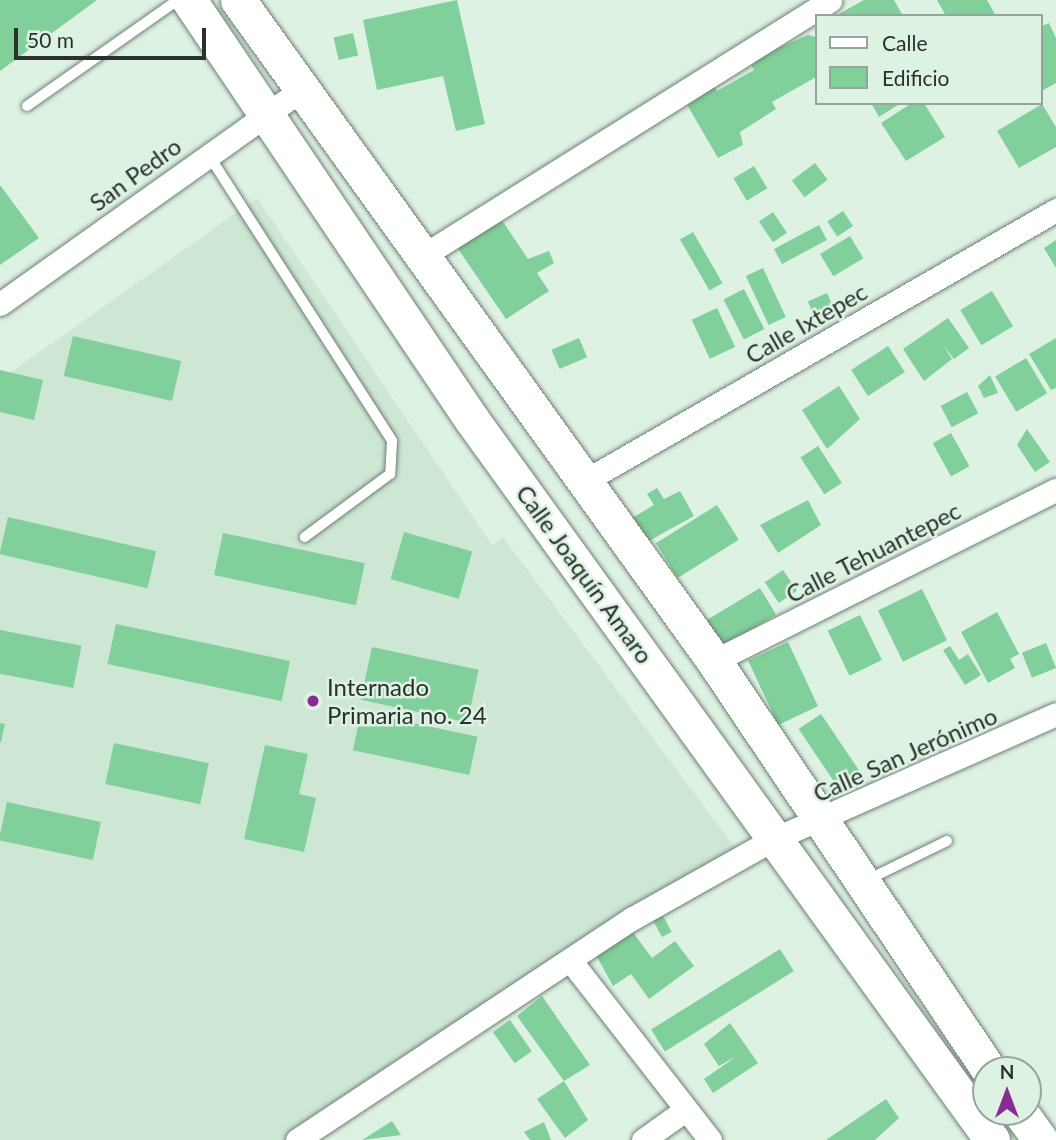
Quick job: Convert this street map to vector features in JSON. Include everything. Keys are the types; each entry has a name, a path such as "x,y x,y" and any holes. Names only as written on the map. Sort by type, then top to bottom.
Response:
{"main road":[{"name":"Calle Joaquín Amaro","path":"189,0 269,110 472,421 992,1140"},
{"path":"238,0 714,661 817,823 979,1056"}],"street":[{"path":"421,257 830,0"},
{"name":"San Pedro","path":"0,304 302,89"},
{"name":"Calle Ixtepec","path":"583,482 1056,209"},
{"name":"Calle Tehuantepec","path":"714,661 1056,491"},
{"name":"Calle San Jerónimo","path":"296,1140 570,960 774,839 817,823 1056,714"},
{"path":"570,960 710,1140"},
{"path":"643,1140 685,1110"}],"lane":[{"path":"27,106 178,0"},
{"path":"208,154 393,441 390,474 305,537"},
{"path":"858,884 947,842"}],"shaded area":[{"name":"Internado Primaria no. 24","path":"257,198 492,545 503,537 742,857 297,1140 0,1140 0,380"}],"building":[{"path":"0,0 97,0 0,71"},
{"path":"457,0 485,124 456,131 443,76 377,90 363,20"},
{"path":"864,0 894,0 902,14 839,14"},
{"path":"937,0 987,0 995,14 945,14"},
{"path":"1049,23 1056,38 1056,83 1042,91 1042,26"},
{"path":"353,33 358,55 339,60 334,37"},
{"path":"808,35 814,36 814,78 772,102 776,109 740,132 743,145 718,158 685,101 713,84 717,91 754,70 749,61"},
{"path":"1042,104 1056,127 1056,147 1019,168 997,131"},
{"path":"872,105 898,105 879,117"},
{"path":"909,105 925,105 945,137 906,161 881,123"},
{"path":"815,163 828,180 804,197 792,180"},
{"path":"754,166 767,188 747,201 733,178"},
{"path":"0,185 39,238 0,265"},
{"path":"843,211 853,226 837,237 827,222"},
{"path":"773,212 787,233 773,242 759,222"},
{"path":"501,219 528,259 549,251 554,263 537,273 549,291 506,319 456,246"},
{"path":"819,225 827,240 782,264 774,249"},
{"path":"693,232 722,283 710,291 680,240"},
{"path":"850,236 863,258 833,276 820,254"},
{"path":"1056,240 1056,268 1044,248"},
{"path":"763,268 786,317 769,325 746,276"},
{"path":"744,289 764,329 744,340 724,299"},
{"path":"992,291 1013,326 981,345 960,310"},
{"path":"827,293 836,313 817,322 808,302"},
{"path":"717,308 735,347 710,359 692,320"},
{"path":"948,318 969,348 954,359 943,345 952,359 924,381 903,349"},
{"path":"73,336 181,361 172,401 64,376"},
{"path":"579,338 587,357 560,369 551,350"},
{"path":"1056,338 1056,388 1051,390 1029,354"},
{"path":"888,346 905,372 868,396 851,370"},
{"path":"1026,358 1047,393 1016,412 995,377"},
{"path":"0,370 43,380 34,420 0,412"},
{"path":"990,375 998,393 984,398 978,386"},
{"path":"839,386 860,419 827,449 802,410"},
{"path":"967,392 978,413 952,427 941,406"},
{"path":"1027,429 1050,462 1035,472 1017,445"},
{"path":"951,433 969,466 951,476 933,443"},
{"path":"818,446 842,483 824,494 800,457"},
{"path":"657,488 664,499 680,491 694,516 647,542 632,518 654,505 647,494"},
{"path":"808,500 821,525 778,553 760,525"},
{"path":"717,505 739,540 678,578 656,543"},
{"path":"8,517 156,551 148,588 0,554"},
{"path":"404,532 472,552 459,599 390,579"},
{"path":"223,533 365,563 356,605 214,575"},
{"path":"783,570 797,591 779,603 765,582"},
{"path":"760,588 776,615 723,647 707,620"},
{"path":"922,589 947,640 903,662 878,610"},
{"path":"997,612 1019,654 1010,659 1015,668 988,683 961,632"},
{"path":"860,615 882,660 850,676 828,631"},
{"path":"116,624 290,661 282,701 107,664"},
{"path":"0,630 81,646 73,688 0,674"},
{"path":"788,642 818,706 778,725 748,661"},
{"path":"1046,643 1056,668 1032,678 1022,653"},
{"path":"950,646 959,660 968,654 981,675 965,685 943,650"},
{"path":"372,647 479,670 467,722 361,700"},
{"path":"361,712 477,737 469,775 353,750"},
{"path":"821,714 859,770 837,785 799,729"},
{"path":"0,723 5,724 1,742 0,742"},
{"path":"114,743 209,763 200,804 105,784"},
{"path":"265,745 308,754 299,794 316,798 304,852 244,839"},
{"path":"7,802 101,822 93,860 0,840"},
{"path":"663,916 672,932 662,937 653,921"},
{"path":"632,931 652,958 675,941 694,966 649,999 631,974 613,986 596,955"},
{"path":"780,949 794,971 665,1052 651,1030"},
{"path":"542,996 590,1065 564,1081 517,1016"},
{"path":"510,1020 532,1051 515,1063 493,1032"},
{"path":"730,1023 758,1063 713,1093 704,1079 737,1056 719,1066 704,1044"},
{"path":"564,1081 588,1120 565,1138 537,1099"},
{"path":"886,1099 899,1118 875,1140 826,1140"},
{"path":"392,1121 401,1135 362,1140"},
{"path":"544,1122 551,1140 530,1140 524,1132"}],"place":[{"name":"Internado Primaria no. 24","path":"313,701"}]}
